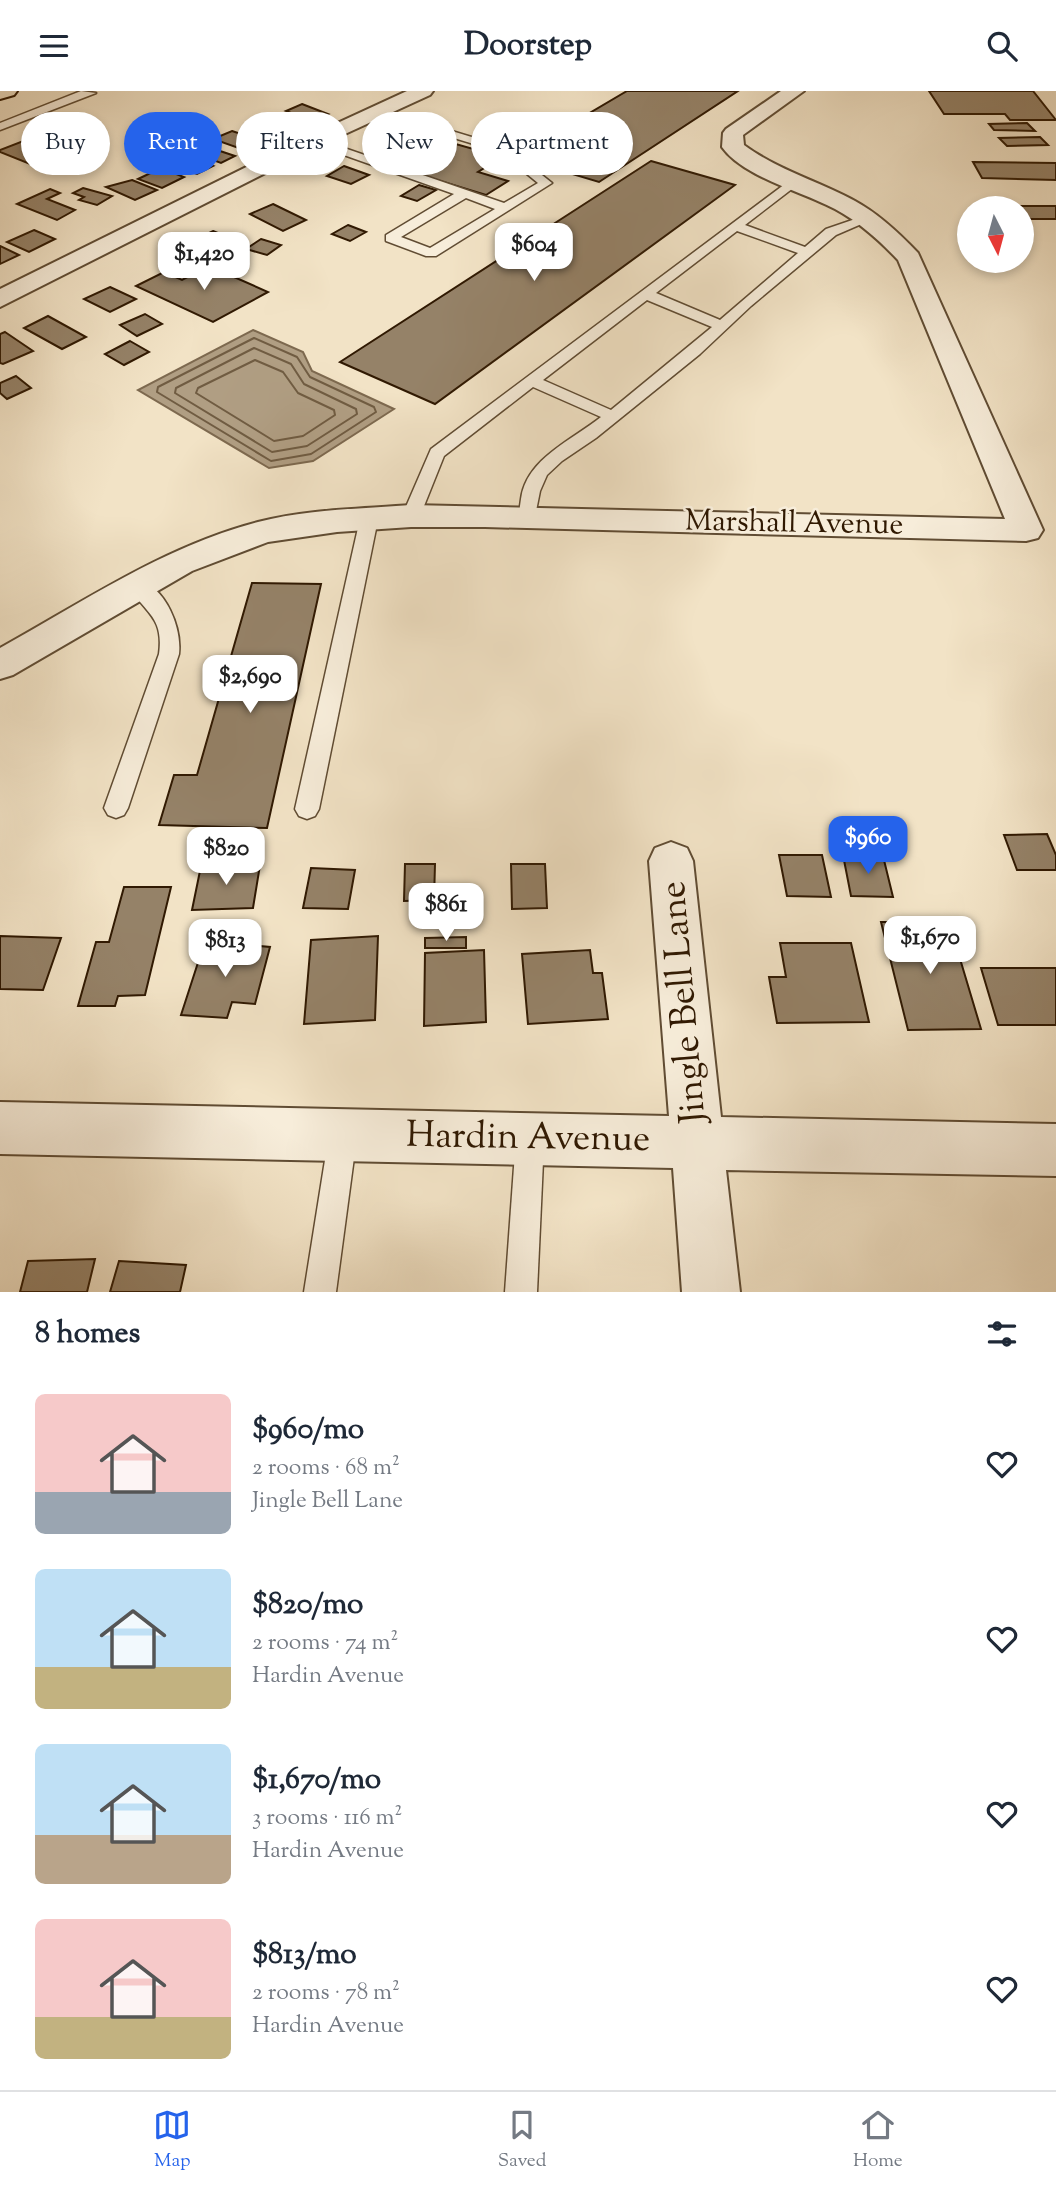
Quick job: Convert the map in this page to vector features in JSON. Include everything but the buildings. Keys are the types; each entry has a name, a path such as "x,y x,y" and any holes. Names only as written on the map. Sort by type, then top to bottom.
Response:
{"main road":[{"path":"0,93 7,91"}],"street":[{"path":"379,112 423,91"},
{"name":"Marshall Avenue","path":"0,665 180,563 262,532 337,521 411,516 528,517 1026,530 909,258 882,229 847,206 753,164 733,147 733,133 794,91"},
{"path":"0,299 246,175"},
{"name":"Jingle Bell Lane","path":"671,862 711,1292"},
{"name":"Hardin Avenue","path":"0,1128 1056,1150"}],"lane":[{"path":"0,127 91,93 86,91"},
{"path":"457,135 504,149 546,183 431,253 391,237 464,194"},
{"path":"348,153 505,208"},
{"path":"411,516 437,453 793,182"},
{"path":"528,517 531,491 540,473 556,457 695,351 831,232 867,219"},
{"path":"735,226 808,251"},
{"path":"646,294 722,325"},
{"path":"531,381 612,416"},
{"path":"307,809 337,679 369,519"},
{"path":"116,808 173,636 169,621 139,587"},
{"path":"320,1292 343,1135"},
{"path":"521,1292 530,1139"}],"water":[{"path":"253,330 303,352 312,371 394,409 313,461 269,468 138,390"}]}
